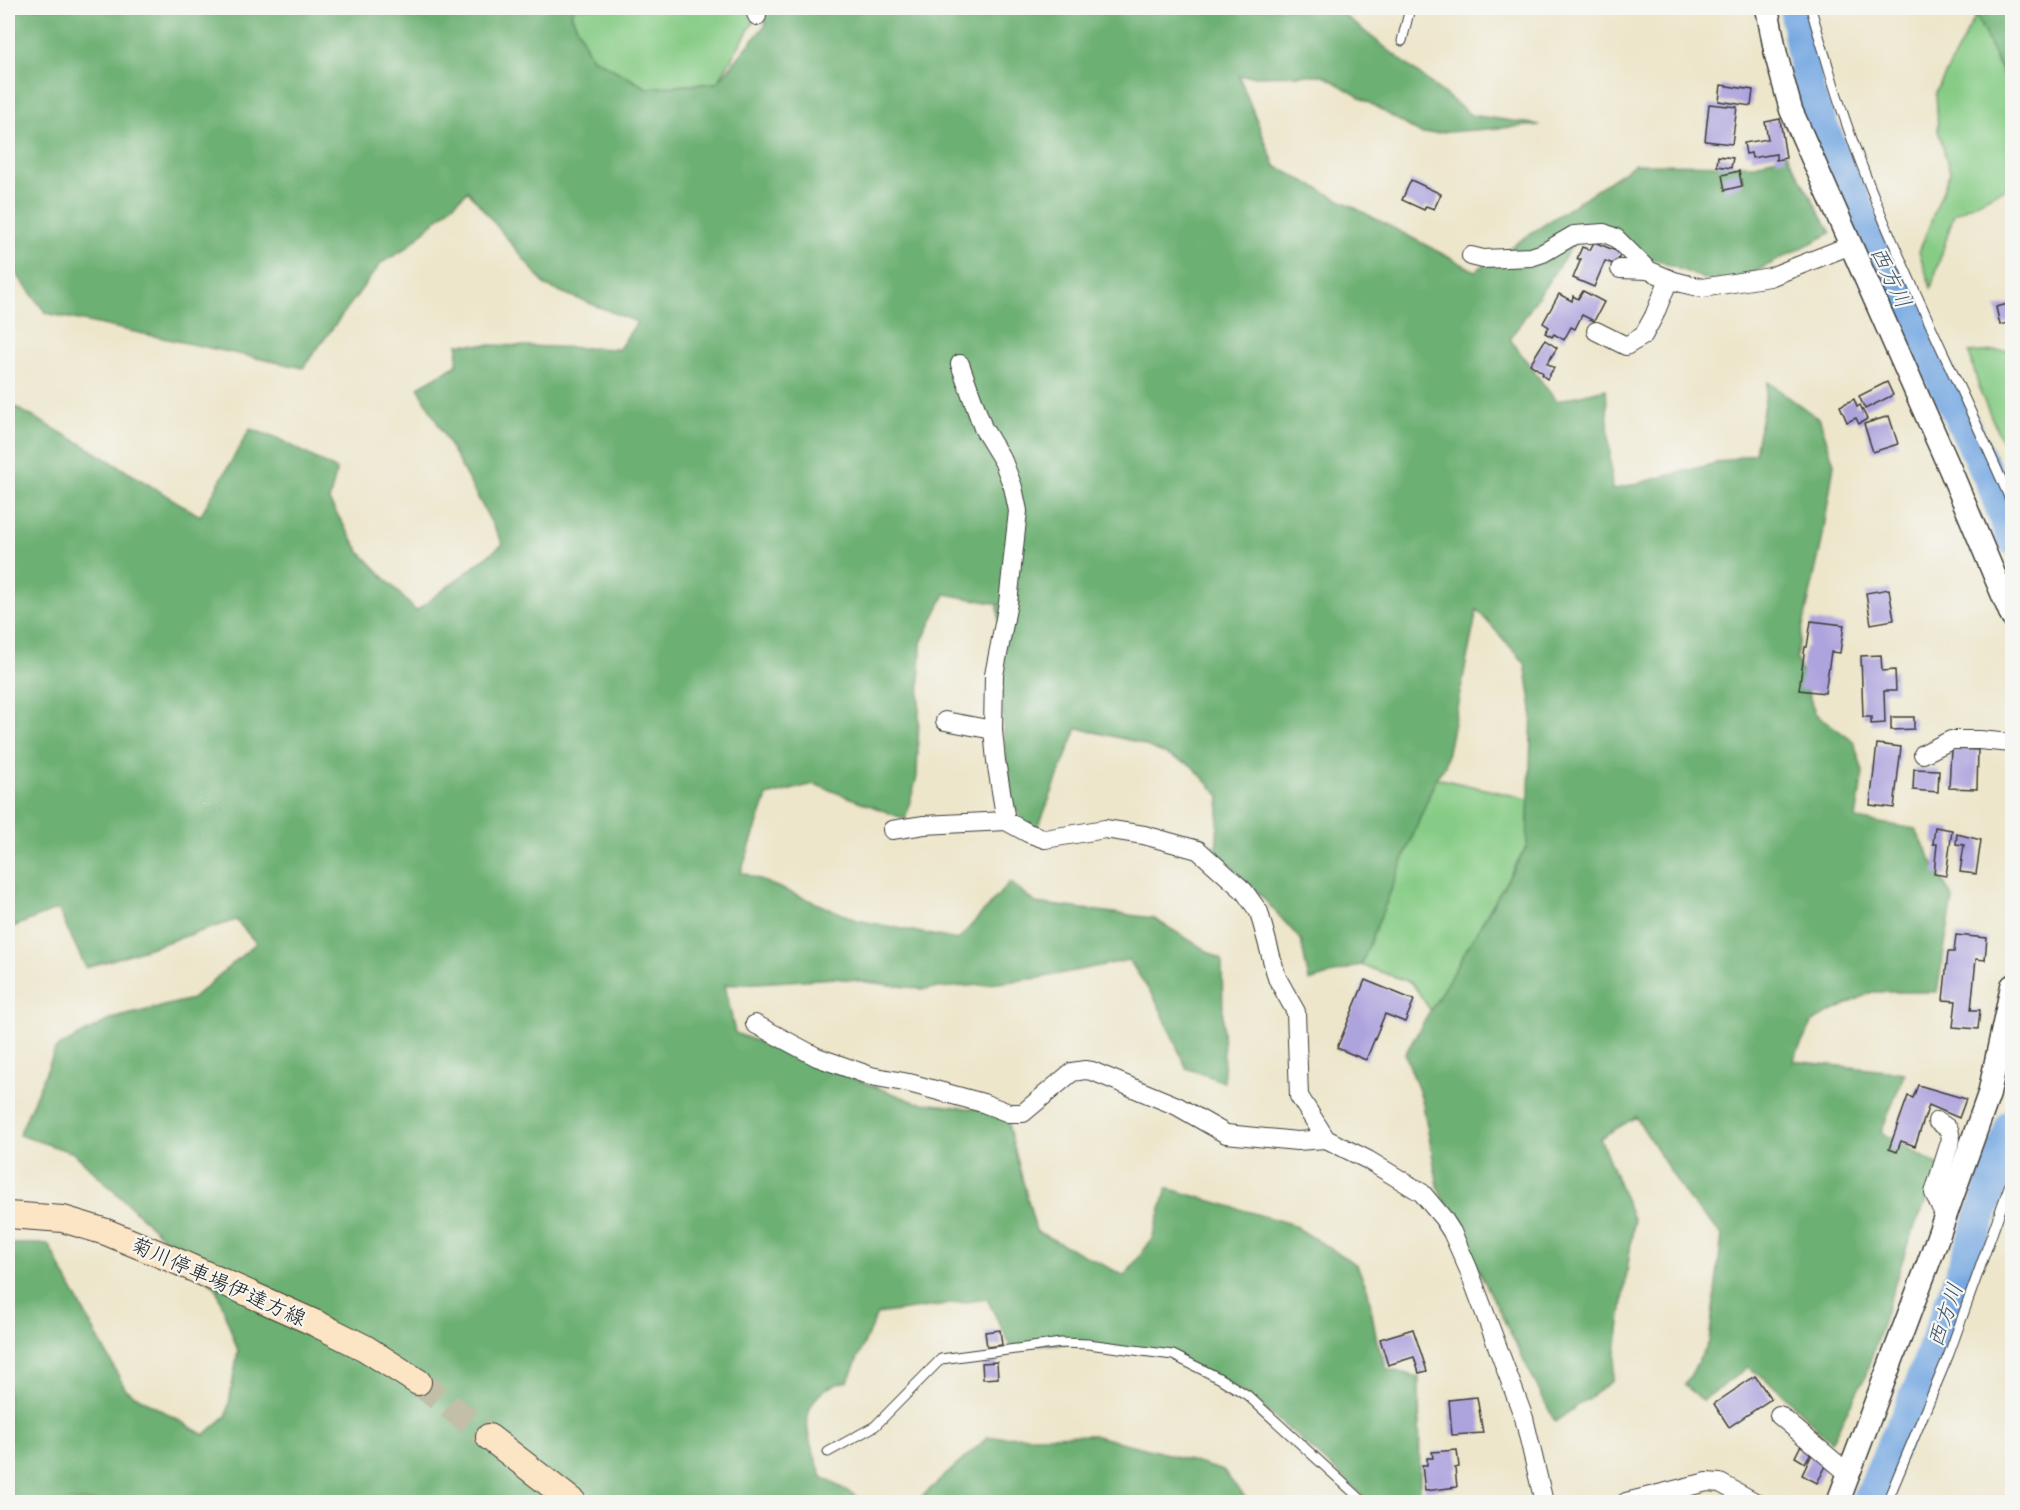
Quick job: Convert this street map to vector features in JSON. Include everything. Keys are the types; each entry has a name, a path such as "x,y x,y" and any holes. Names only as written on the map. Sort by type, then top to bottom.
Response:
{"main road":[{"name":"菊川停車場伊達方線","path":"8,1215 63,1219 116,1236 315,1323 365,1348 418,1382"},
{"path":"489,1437 573,1503"}],"street":[{"path":"1767,8 1776,55 1791,110 2013,617"},
{"path":"1472,256 1483,259 1531,257 1543,253 1574,235 1604,233 1616,238 1648,270"},
{"path":"1620,269 1648,270 1669,279 1702,288 1770,277 1851,245"},
{"path":"1596,331 1626,346 1643,336 1669,279"},
{"path":"960,364 983,428 1003,461 1013,487 1018,511 1008,603 994,675 993,730 1006,821"},
{"path":"945,721 993,730"},
{"path":"1923,753 1952,740 2013,742"},
{"path":"892,830 924,825 1006,821 1045,839 1105,829 1144,835 1198,850 1244,891 1259,912 1277,978 1296,1012 1299,1096 1326,1139"},
{"path":"1838,1503 1989,1094 2013,986"},
{"path":"755,1024 817,1057 871,1076 909,1083 983,1103 1009,1113 1023,1113 1072,1072 1092,1071 1177,1106 1226,1134 1297,1141 1326,1139 1368,1160 1422,1193 1452,1232 1468,1268 1524,1418 1544,1503"},
{"path":"1937,1121 1949,1129 1951,1139 1934,1193 1945,1216"},
{"path":"1779,1415 1848,1474"},
{"path":"1626,1503 1707,1482 1720,1483 1755,1503"}],"lane":[{"path":"1402,41 1410,8"},
{"path":"1812,8 1837,98 1866,179 1886,228 1976,419 2013,504"},
{"path":"1887,1503 1949,1354 2013,1178"},
{"path":"828,1452 874,1426 941,1359 1061,1343 1088,1344 1173,1355 1219,1378 1247,1395 1364,1503"}],"green space":[{"path":"8,8 574,8 571,14 591,57 647,88 717,83 766,24 762,8 1335,8 1471,115 1540,125 1421,134 1323,75 1239,76 1275,166 1475,271 1635,164 1756,165 1786,153 1831,233 1725,287 1582,231 1510,339 1556,401 1606,389 1612,490 1755,453 1768,382 1820,420 1834,464 1822,541 1796,657 1815,713 1854,742 1863,772 1856,819 1915,829 1953,899 1937,992 1872,992 1813,1021 1793,1061 1905,1073 1881,1132 1941,1167 1909,1240 1865,1377 1831,1442 1777,1388 1748,1367 1702,1401 1685,1385 1709,1342 1722,1235 1688,1199 1636,1117 1600,1138 1634,1221 1612,1381 1555,1422 1439,1191 1422,1099 1405,1054 1527,846 1532,709 1525,663 1477,610 1445,766 1436,778 1361,965 1309,981 1301,940 1216,851 1220,796 1191,765 1137,742 1077,728 1038,828 1028,826 1012,805 1004,739 998,604 945,594 921,643 917,777 905,819 814,784 767,796 741,872 857,920 958,940 1010,882 1036,903 1153,918 1222,960 1224,1082 1186,1068 1158,1004 1129,960 1039,978 923,989 835,978 725,985 735,1033 915,1102 1009,1113 1009,1128 1036,1231 1125,1276 1152,1239 1167,1188 1291,1224 1357,1265 1368,1291 1377,1342 1387,1369 1419,1377 1420,1502 1370,1502 1295,1434 1247,1395 1173,1355 1070,1343 1011,1347 987,1299 877,1314 848,1381 826,1389 816,1398 810,1409 808,1430 822,1477 867,1502 8,1502 8,1244 48,1244 126,1390 204,1435 227,1415 238,1351 216,1288 74,1153 19,1135 56,1048 111,1019 192,999 256,943 236,920 86,968 58,909 8,929 8,403 87,447 200,516 250,429 277,438 337,470 329,501 360,552 416,611 503,544 418,387 457,365 458,344 619,349 637,322 546,286 468,191 404,250 381,263 303,368 46,313 8,263"},
{"path":"574,8 753,8 757,16 717,83 647,88 591,57 571,14"},
{"path":"1978,8 2012,8 2012,92 1976,15"},
{"path":"1976,15 2012,95 2012,185 1954,214 1931,288 1919,252 1950,172 1938,130 1936,92"},
{"path":"2011,350 2012,464 1981,394 1969,353"},
{"path":"1436,778 1529,799 1527,846 1431,1011 1412,983 1361,965"},
{"path":"1092,1435 1223,1471 1249,1502 916,1502 988,1437"}],"building":[{"path":"1721,85 1753,90 1751,106 1719,101"},
{"path":"1709,104 1737,107 1732,144 1705,141"},
{"path":"1780,119 1786,158 1776,160 1776,154 1752,158 1751,153 1746,154 1744,143 1768,139 1765,122"},
{"path":"1718,156 1733,158 1731,168 1717,166"},
{"path":"1739,171 1742,186 1725,190 1722,175"},
{"path":"1411,180 1441,194 1434,209 1426,206 1424,210 1402,200"},
{"path":"1594,242 1621,253 1616,265 1605,261 1594,287 1573,278 1581,259 1577,259 1582,247 1590,250"},
{"path":"1583,291 1604,302 1594,321 1582,315 1575,329 1571,327 1564,340 1554,334 1552,337 1545,333 1549,327 1543,323 1559,294 1572,301 1573,296 1578,299"},
{"path":"2012,303 2012,322 2000,325 1996,307"},
{"path":"1545,340 1557,348 1547,363 1554,368 1547,379 1542,375 1543,373 1530,364"},
{"path":"1887,382 1893,395 1865,409 1859,396"},
{"path":"1854,399 1857,407 1860,405 1867,419 1859,424 1856,418 1847,422 1840,406"},
{"path":"1889,416 1898,444 1873,452 1864,424"},
{"path":"1889,589 1894,620 1871,624 1866,593"},
{"path":"1811,621 1844,625 1840,653 1831,652 1825,693 1799,690"},
{"path":"1881,655 1882,671 1895,670 1896,691 1884,691 1885,723 1871,724 1871,717 1863,717 1861,656"},
{"path":"1891,717 1914,717 1914,729 1891,730"},
{"path":"1877,744 1901,747 1894,808 1870,805"},
{"path":"1951,749 1978,750 1977,789 1949,788"},
{"path":"1914,769 1939,770 1938,792 1913,790"},
{"path":"1935,827 1952,830 1946,876 1934,874 1937,844 1933,844"},
{"path":"1957,834 1981,840 1976,874 1960,872 1964,845 1956,844"},
{"path":"1956,935 1987,938 1985,960 1976,959 1971,1010 1980,1010 1978,1029 1953,1027 1956,1001 1943,1000 1948,952 1954,952"},
{"path":"1365,980 1414,1000 1405,1022 1385,1014 1366,1060 1337,1048"},
{"path":"1918,1085 1966,1099 1959,1118 1929,1105 1915,1146 1901,1141 1897,1152 1889,1149 1908,1096 1913,1098"},
{"path":"1413,1329 1427,1371 1419,1373 1414,1357 1388,1365 1380,1339"},
{"path":"1000,1330 1002,1345 987,1347 985,1332"},
{"path":"997,1362 998,1378 983,1379 982,1363"},
{"path":"1755,1376 1771,1399 1729,1427 1714,1404"},
{"path":"1477,1397 1483,1433 1452,1435 1449,1400"},
{"path":"1801,1445 1812,1451 1805,1463 1795,1457"},
{"path":"1457,1450 1459,1467 1455,1468 1457,1487 1425,1491 1422,1465 1427,1465 1427,1458 1433,1458 1432,1452"},
{"path":"1812,1454 1828,1462 1817,1483 1802,1475"}],"waterway":[{"name":"西方川","path":"1795,8 1809,94 1842,174 1993,486 2012,539"},
{"name":"西方川","path":"1867,1502 1919,1388 2012,1124"}],"tunnel":[{"path":"418,1382 489,1437"}]}
